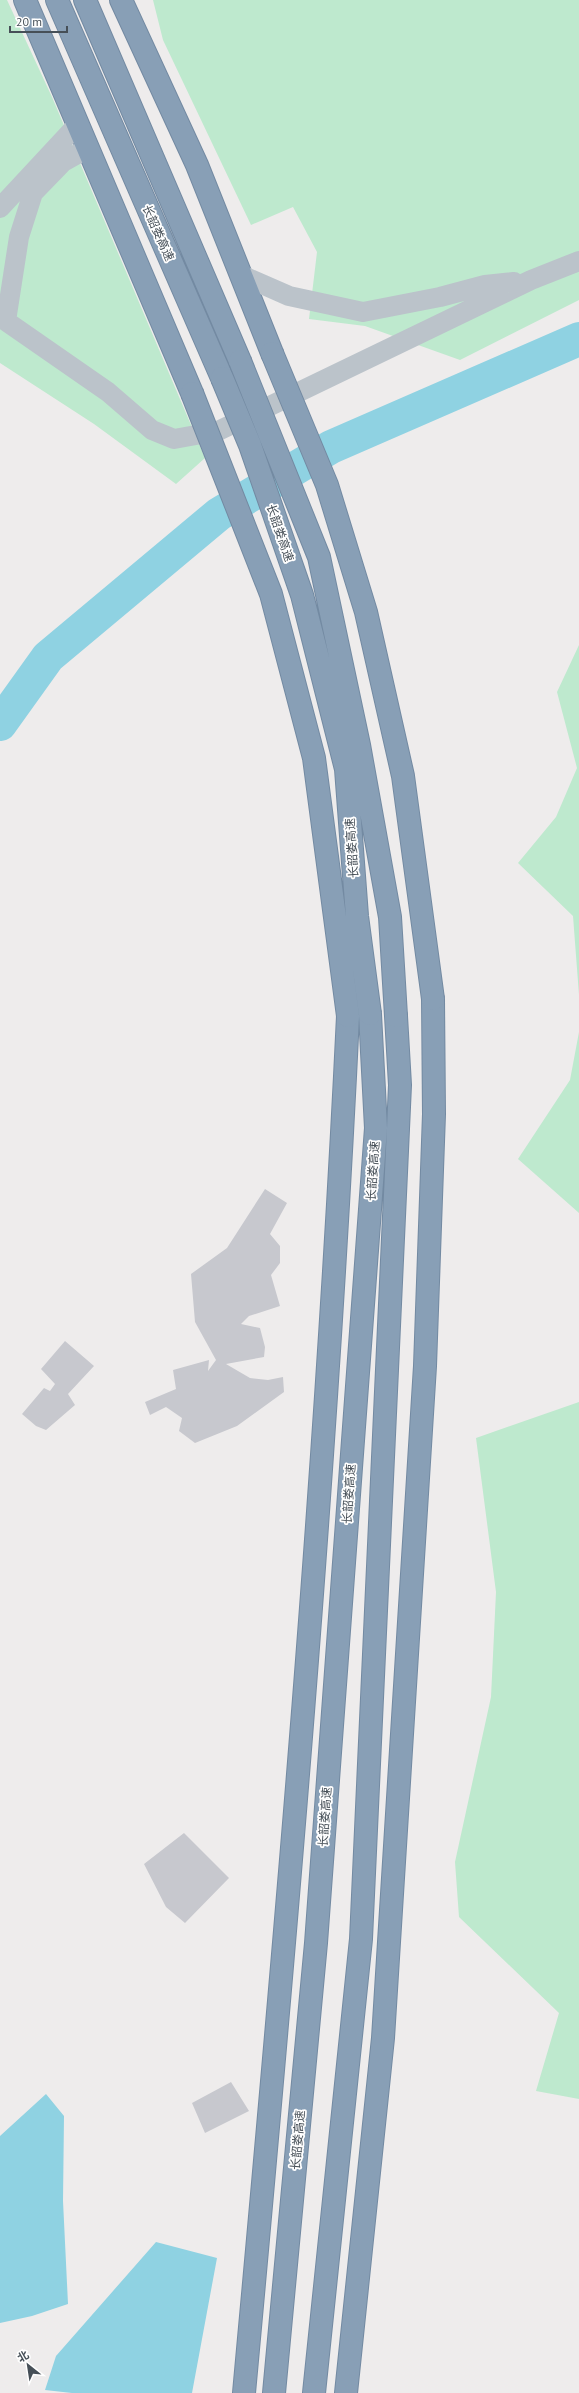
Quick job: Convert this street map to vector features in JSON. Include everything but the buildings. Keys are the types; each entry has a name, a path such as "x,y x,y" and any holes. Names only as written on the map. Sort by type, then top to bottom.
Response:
{"highway":[{"path":"25,0 192,393 271,594 314,758 348,1016 342,1156 291,1878 244,2393"},
{"name":"长韶娄高速","path":"57,0 250,445 302,595 346,769 357,916 370,1014 376,1128 316,1943 274,2393"},
{"name":"长韶娄高速","path":"85,0 240,361 320,557 359,745 390,917 400,1085 362,1939 314,2393"},
{"path":"122,0 198,166 327,485 366,612 403,776 433,999 434,1114 425,1366 384,2030 346,2393"}],"street":[{"path":"0,208 78,124"},
{"path":"88,148 63,162 34,193 19,237 3,319 108,392 152,430 174,439 218,431 531,280 579,261"},
{"path":"241,275 289,296 363,312 440,297 484,285 531,280"}],"green space":[{"path":"0,0 7,0 52,97 205,458 176,484 94,424 0,363"},
{"path":"153,0 579,0 579,300 460,360 365,326 309,319 317,252 293,207 251,225 163,40"},
{"path":"579,645 579,995 573,916 518,863 556,817 577,768 557,692"},
{"path":"579,1032 579,1213 518,1159 570,1080"},
{"path":"579,1402 579,2099 536,2091 559,2013 459,1917 455,1862 491,1697 496,1592 476,1438"}],"water":[{"path":"46,2094 64,2116 63,2201 68,2304 32,2316 0,2323 0,2136"},
{"path":"156,2242 217,2258 192,2393 72,2393 45,2390 56,2356"}],"waterway":[{"path":"0,724 48,657 219,514 331,447 579,339"}]}
